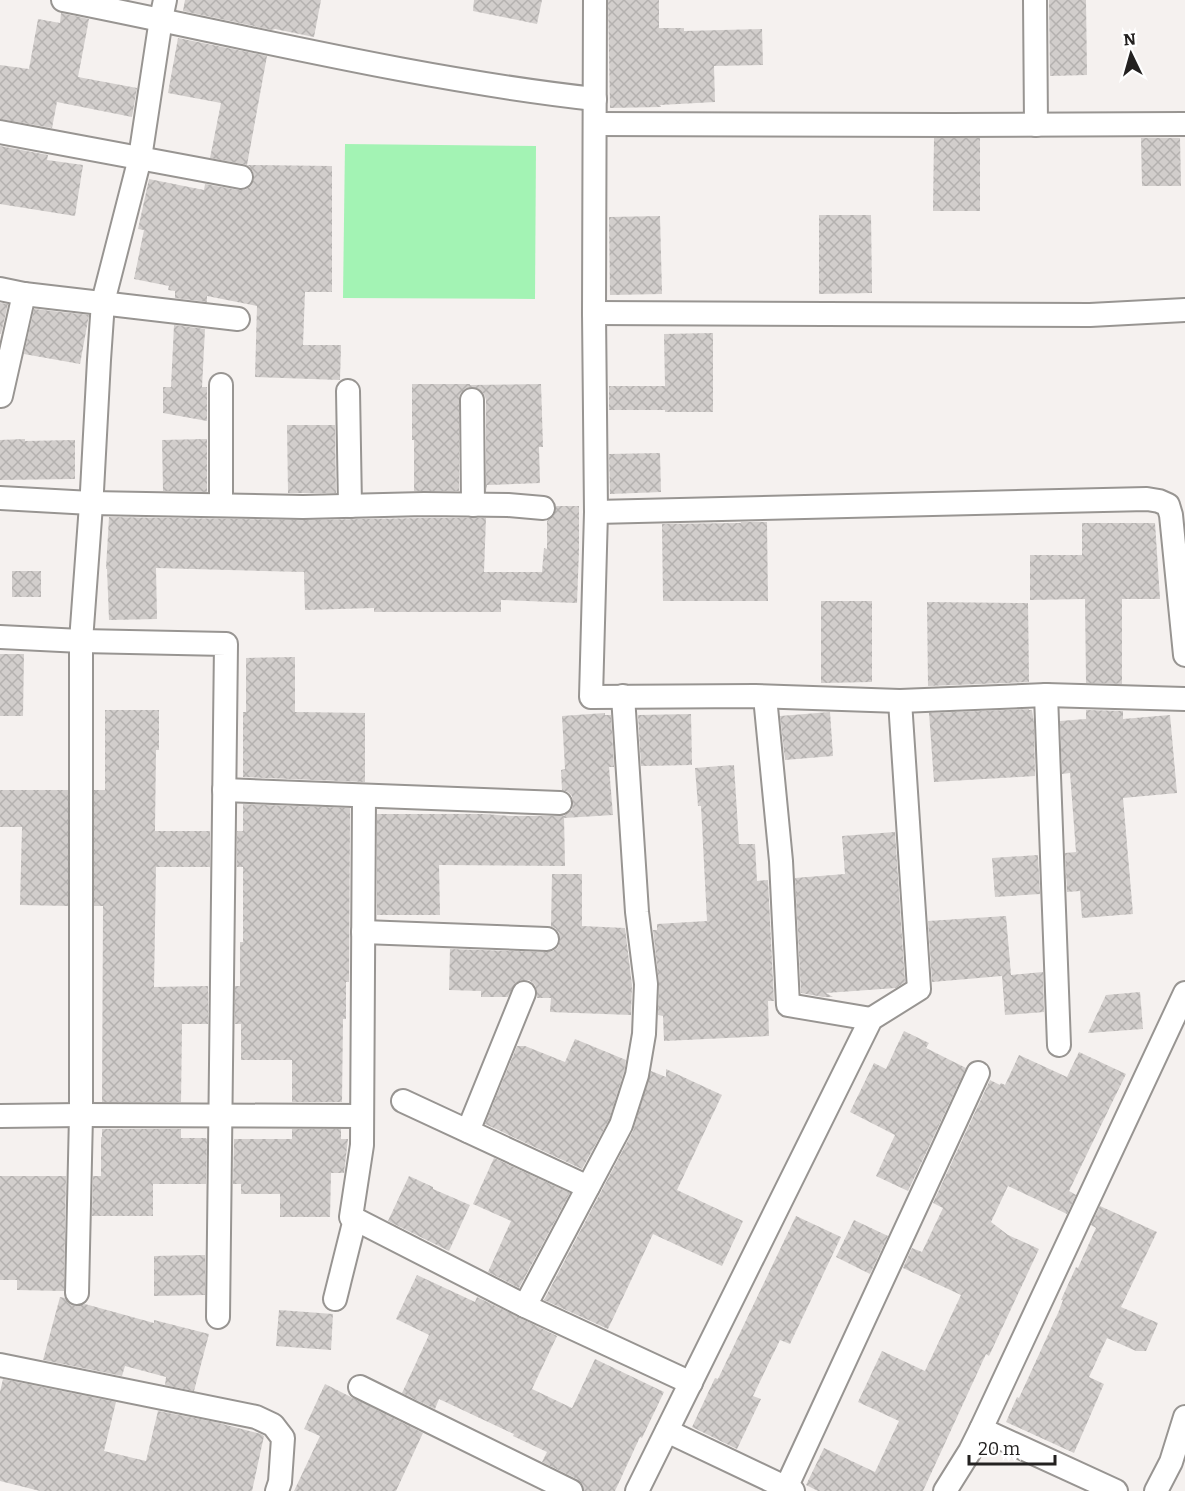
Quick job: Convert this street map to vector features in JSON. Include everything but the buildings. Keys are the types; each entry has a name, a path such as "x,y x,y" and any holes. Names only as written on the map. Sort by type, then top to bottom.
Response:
{"street":[{"path":"63,0 163,10 395,69 528,91 595,99"},
{"path":"595,0 596,512 591,697 765,697 900,701 1046,695 1185,699"},
{"path":"1035,0 1036,125"},
{"path":"77,1293 81,1115 81,641 103,302 140,158 163,10"},
{"path":"595,124 1185,124"},
{"path":"0,132 241,177"},
{"path":"0,289 24,294 238,319"},
{"path":"1,396 24,294"},
{"path":"594,313 1090,315 1185,310"},
{"path":"220,505 221,385"},
{"path":"348,391 350,506"},
{"path":"472,400 473,505"},
{"path":"0,498 91,503 303,507 424,504 543,507"},
{"path":"596,512 1159,501 1168,505 1171,515 1185,655"},
{"path":"0,637 226,644 218,1317"},
{"path":"1046,695 1059,1045"},
{"path":"525,1306 621,1125 637,1075 644,1034 646,984 638,912 623,696"},
{"path":"765,697 781,861 788,1005 871,1019"},
{"path":"637,1491 871,1019 919,989 900,701"},
{"path":"224,790 560,803"},
{"path":"364,796 362,1144 351,1216 525,1306 691,1383"},
{"path":"363,932 547,939"},
{"path":"468,1131 525,993"},
{"path":"945,1491 981,1429 1185,993"},
{"path":"667,1431 789,1489 978,1073"},
{"path":"403,1101 588,1187"},
{"path":"0,1116 361,1116"},
{"path":"335,1299 356,1219"},
{"path":"0,1365 256,1417 273,1425 282,1438 280,1482 277,1491"},
{"path":"360,1387 571,1491"},
{"path":"1156,1491 1171,1462 1185,1417"},
{"path":"981,1429 1116,1491"}],"green space":[{"path":"345,144 536,146 535,299 343,298"}]}
